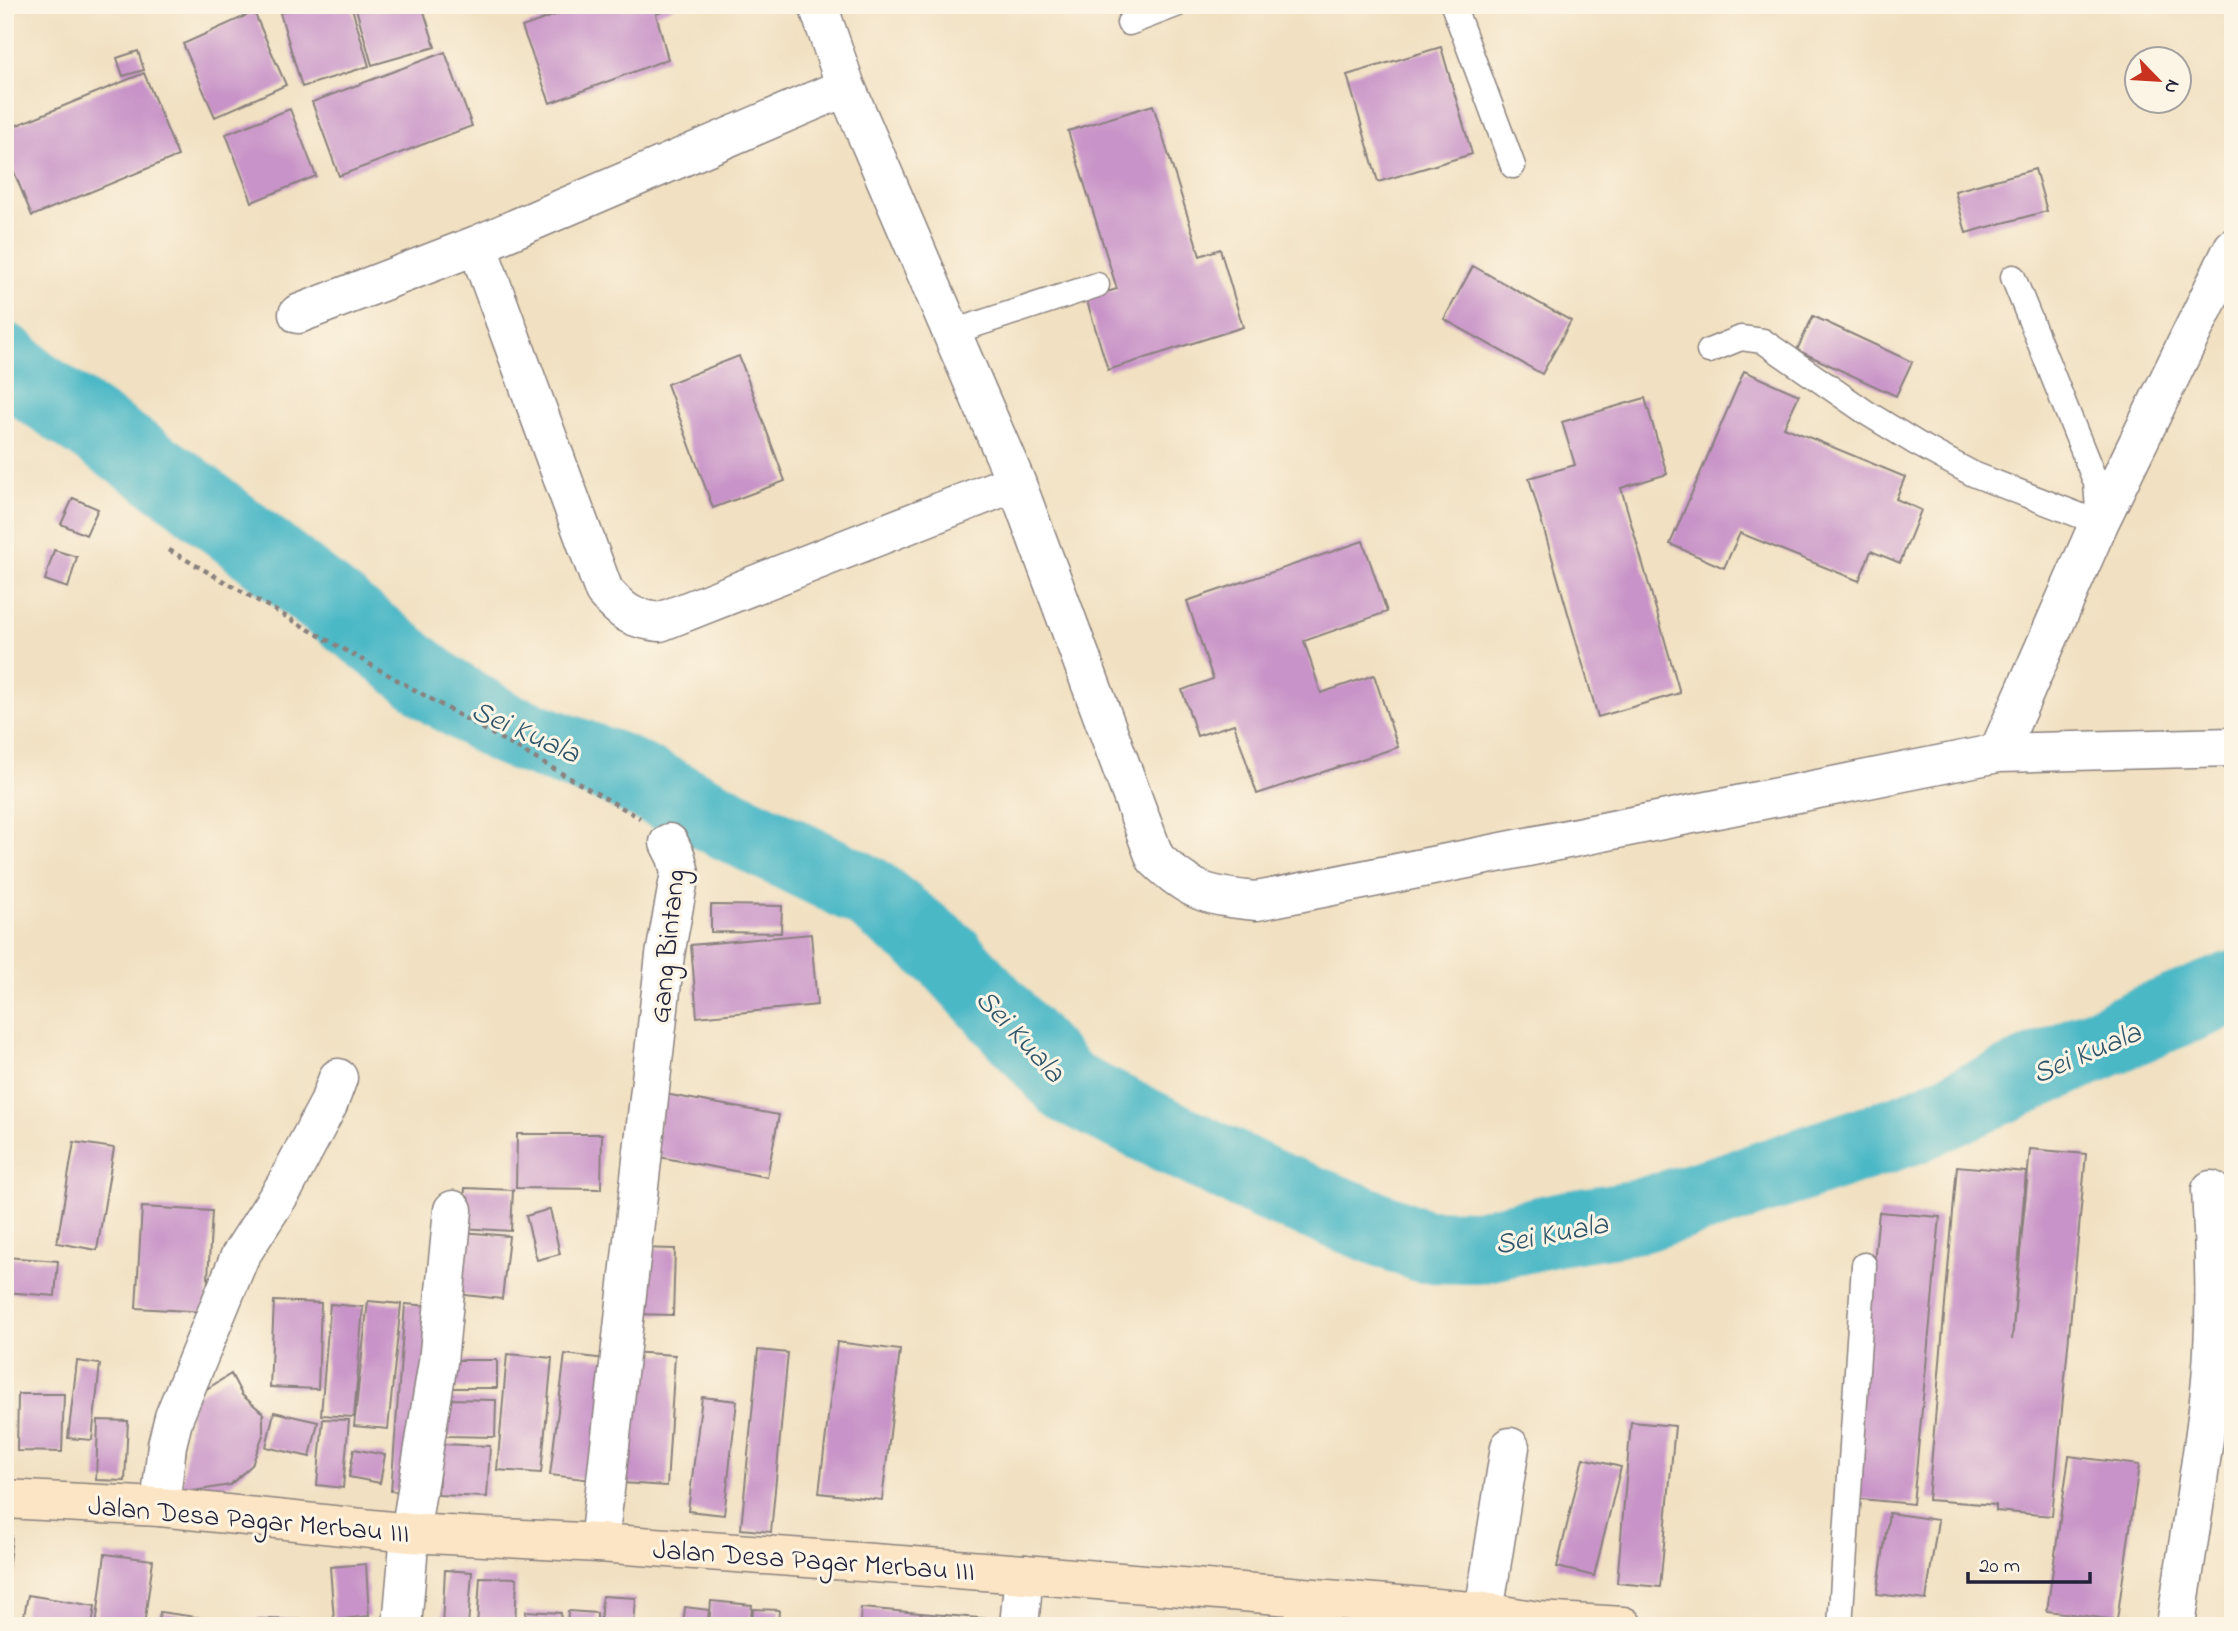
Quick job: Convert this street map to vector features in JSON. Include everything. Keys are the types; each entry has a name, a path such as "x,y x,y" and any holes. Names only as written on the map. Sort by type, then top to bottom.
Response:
{"street":[{"path":"818,5 846,87 1016,482 1155,858 1178,880 1218,898 1257,901 1998,753 2233,747"},
{"path":"298,314 477,245 846,87"},
{"path":"477,245 604,592 620,609 638,619 660,622 1016,482"},
{"path":"1998,753 2099,523 2233,248"},
{"name":"Gang Bintang","path":"599,1543 665,955 680,873 669,844"},
{"path":"160,1507 167,1445 174,1417 240,1256 285,1186 328,1105 338,1078"},
{"path":"2176,1626 2208,1408 2214,1295 2211,1190"},
{"path":"402,1626 410,1532 438,1362 453,1210"},
{"path":"1484,1612 1510,1447"},
{"name":"Jalan Desa Pagar Merbau III","path":"5,1499 160,1507 410,1532 1024,1574 1484,1612 1538,1623 1623,1626"},
{"path":"1019,1626 1024,1574"}],"lane":[{"path":"1129,23 1175,5"},
{"path":"1453,5 1513,166"},
{"path":"1709,351 1741,338 1763,341 1867,413 1973,474 2099,523 2096,483 2012,277"},
{"path":"953,332 1097,285"},
{"path":"1840,1626 1864,1265"}],"path":[{"name":"Gang Bintang","path":"169,550 637,816 669,844"}],"building":[{"path":"304,5 351,5 369,66 302,87 280,13"},
{"path":"355,5 422,5 435,47 372,65"},
{"path":"583,5 680,5 656,14 668,59 550,103 522,27"},
{"path":"254,12 286,85 215,117 183,44"},
{"path":"1441,47 1472,154 1378,182 1347,75"},
{"path":"138,51 144,70 123,76 117,58"},
{"path":"445,52 472,126 339,176 312,102"},
{"path":"144,73 178,156 32,216 5,150 5,130"},
{"path":"1153,105 1200,256 1220,249 1243,327 1108,370 1086,298 1117,289 1068,131"},
{"path":"290,109 316,176 252,202 226,134"},
{"path":"2035,169 2047,211 1966,233 1955,191"},
{"path":"1473,266 1571,321 1542,374 1444,319"},
{"path":"1813,316 1912,362 1896,396 1797,350"},
{"path":"739,356 785,481 713,508 667,384"},
{"path":"1744,371 1799,395 1784,427 1905,477 1896,499 1921,510 1900,563 1871,551 1859,581 1740,533 1724,568 1670,544"},
{"path":"1645,398 1667,474 1621,488 1680,693 1598,717 1529,478 1575,465 1562,422"},
{"path":"73,498 98,509 86,535 61,524"},
{"path":"1363,541 1387,612 1304,641 1321,693 1374,675 1398,747 1257,794 1234,724 1197,736 1182,690 1213,679 1187,601"},
{"path":"54,550 77,557 68,588 45,580"},
{"path":"711,905 782,906 781,933 711,932"},
{"path":"811,934 817,1005 697,1017 691,945"},
{"path":"665,1094 779,1115 767,1177 653,1156"},
{"path":"517,1134 602,1134 601,1189 516,1188"},
{"path":"74,1142 114,1148 97,1250 57,1243"},
{"path":"2030,1149 2086,1154 2052,1516 1996,1511 1996,1505 1928,1500 1957,1166 2026,1172 2012,1340"},
{"path":"465,1188 513,1190 511,1231 462,1228"},
{"path":"142,1207 212,1211 206,1312 136,1308"},
{"path":"550,1209 560,1254 537,1260 526,1216"},
{"path":"1879,1212 1940,1217 1913,1504 1851,1498"},
{"path":"462,1232 509,1236 502,1299 456,1294"},
{"path":"637,1248 675,1249 673,1315 635,1314"},
{"path":"5,1257 58,1261 55,1296 5,1292"},
{"path":"274,1301 321,1303 318,1389 270,1387"},
{"path":"368,1301 401,1304 388,1429 354,1426"},
{"path":"330,1304 363,1307 354,1417 321,1415"},
{"path":"405,1304 430,1306 415,1493 391,1491"},
{"path":"837,1342 900,1350 882,1500 819,1493"},
{"path":"758,1350 788,1353 771,1532 741,1529"},
{"path":"629,1352 675,1355 667,1486 622,1483"},
{"path":"507,1354 552,1358 541,1473 497,1470"},
{"path":"565,1354 614,1360 600,1481 550,1475"},
{"path":"453,1360 497,1360 497,1388 453,1388"},
{"path":"77,1361 100,1364 92,1440 68,1438"},
{"path":"231,1374 242,1395 263,1413 263,1435 252,1465 230,1485 181,1493 192,1398"},
{"path":"18,1394 64,1394 62,1452 17,1451"},
{"path":"702,1397 737,1401 724,1515 688,1511"},
{"path":"447,1399 496,1400 495,1437 446,1436"},
{"path":"274,1412 318,1422 310,1457 266,1447"},
{"path":"323,1419 349,1420 343,1488 317,1485"},
{"path":"98,1420 128,1421 125,1481 96,1480"},
{"path":"1631,1422 1675,1426 1660,1587 1617,1583"},
{"path":"441,1444 490,1446 487,1497 438,1495"},
{"path":"354,1449 385,1455 380,1483 349,1477"},
{"path":"2069,1456 2139,1465 2117,1620 2047,1611"},
{"path":"1583,1458 1621,1467 1594,1576 1557,1567"},
{"path":"1889,1513 1938,1520 1926,1600 1877,1594"},
{"path":"5,1535 12,1536 7,1578 5,1578"},
{"path":"105,1554 153,1560 144,1626 96,1626"},
{"path":"366,1564 369,1616 334,1620 330,1567"},
{"path":"445,1570 472,1572 468,1626 442,1626"},
{"path":"480,1577 517,1578 515,1626 477,1626"},
{"path":"28,1595 95,1606 92,1626 22,1626"},
{"path":"602,1596 636,1598 634,1626 600,1626"},
{"path":"711,1601 752,1605 750,1626 709,1626"},
{"path":"685,1607 709,1610 707,1626 683,1626"},
{"path":"861,1608 1002,1620 1002,1626 860,1626"},
{"path":"753,1609 779,1610 778,1626 752,1626"},
{"path":"526,1611 561,1613 560,1626 525,1626"},
{"path":"568,1611 597,1613 597,1626 567,1626"},
{"path":"160,1612 210,1619 210,1626 158,1626"},
{"path":"255,1619 316,1620 316,1626 255,1626"}],"waterway":[{"name":"Sei Kuala","path":"5,360 31,384 180,486 445,693 506,729 616,769 867,892 948,956 1068,1087 1270,1186 1423,1246 1477,1247 1558,1229 1639,1216 1745,1184 1911,1128 2145,1023 2233,988"}]}
